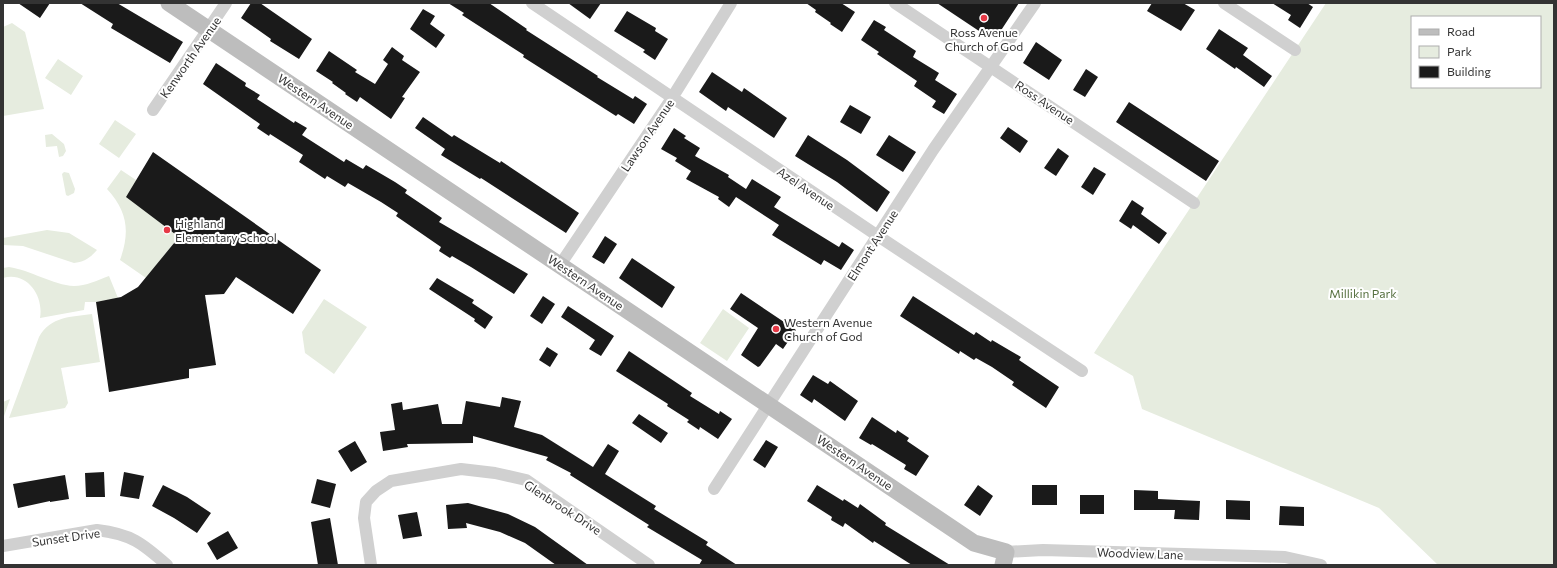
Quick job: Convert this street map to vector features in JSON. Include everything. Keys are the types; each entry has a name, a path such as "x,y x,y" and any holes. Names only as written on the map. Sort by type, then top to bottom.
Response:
{"street":[{"name":"Western Avenue","path":"169,3 974,543 1004,558"},
{"name":"Kenworth Avenue","path":"153,110 226,3"},
{"name":"Azel Avenue","path":"532,3 878,236 1082,371"},
{"name":"Lawson Avenue","path":"560,265 672,98 731,3"},
{"name":"Ross Avenue","path":"895,3 1194,203"},
{"name":"Elmont Avenue","path":"714,489 933,150 1035,3"},
{"path":"1224,3 1295,50"},
{"name":"Glenbrook Drive","path":"372,565 364,518 366,502 376,491 391,480 461,469 495,473 526,480 649,565"},
{"name":"Sunset Drive","path":"3,546 97,530 122,534 147,547 167,565"},
{"name":"Woodview Lane","path":"1004,558 1043,550 1285,557 1321,565"}],"green space":[{"name":"Millikin Park","path":"1326,3 1554,3 1554,565 1438,565 1379,508 1142,409 1133,376 1094,353"},
{"path":"12,23 25,32 44,109 3,116 3,27"},
{"path":"58,59 83,76 71,95 45,78"},
{"path":"115,120 136,134 119,158 99,144"},
{"path":"52,134 64,144 66,151 63,156 59,157 57,146 46,147 45,135"},
{"path":"121,170 136,180 179,237 146,278 120,260 125,240 125,223 119,206 107,189"},
{"path":"64,172 69,173 75,189 74,193 68,196 66,195 62,174"},
{"path":"47,230 69,233 97,250 87,259 74,263 23,246 3,245 3,238"},
{"path":"9,267 58,283 74,286 87,284 109,276 118,298 96,302 85,302 84,310 40,318 41,310 39,301 32,287 19,278 3,278 3,268"},
{"path":"324,299 367,327 334,374 305,353 302,332"},
{"path":"723,309 749,328 727,361 700,343"},
{"path":"92,314 100,362 61,368 68,403 65,408 9,418 39,337 44,330 49,325 62,319"},
{"path":"10,399 3,419 3,402"}],"building":[{"path":"18,3 50,3 40,18"},
{"path":"80,3 117,3 183,42 170,63 111,28 113,24"},
{"path":"251,3 260,3 312,39 299,59 270,41 271,39 241,18"},
{"path":"448,3 489,3 527,29 526,30 598,76 597,77 633,99 635,96 647,104 634,124 618,114 616,116 523,57 524,55 462,15 464,13"},
{"path":"568,3 601,3 590,19"},
{"path":"806,3 841,3 855,12 842,32 815,12 816,10"},
{"name":"Ross Avenue Church of God","path":"937,3 1019,3 996,38 987,32 985,35"},
{"path":"1152,3 1183,3 1195,10 1181,31 1147,11"},
{"path":"1272,3 1307,3 1313,7 1300,28 1288,20 1291,15"},
{"path":"423,9 435,16 430,24 445,35 436,48 410,29"},
{"path":"627,11 656,28 655,31 668,39 655,60 643,52 645,50 614,31"},
{"path":"874,20 886,27 884,30 916,51 913,57 939,73 935,80 957,94 944,114 932,107 936,101 914,86 917,81 877,54 879,52 861,40"},
{"path":"1219,29 1248,48 1243,55 1272,76 1264,87 1236,67 1235,69 1206,49"},
{"path":"1036,42 1062,60 1049,80 1023,63"},
{"path":"392,47 404,56 402,60 420,72 402,97 405,98 391,119 360,97 357,102 345,94 346,93 332,83 333,82 316,71 329,51 357,70 355,72 375,84 388,64 383,60"},
{"path":"216,63 246,83 245,86 260,95 257,99 294,123 295,121 307,128 302,135 344,162 346,159 363,169 366,165 395,182 407,190 405,193 442,218 439,222 528,274 514,294 452,256 450,258 439,251 441,247 396,216 398,213 381,202 348,183 345,187 327,176 325,179 299,162 303,155 270,134 269,136 257,128 260,124 203,84"},
{"path":"1086,69 1098,77 1085,97 1073,90"},
{"path":"712,72 742,92 744,88 787,118 774,138 728,107 726,111 699,92"},
{"path":"1129,102 1219,161 1206,181 1116,122"},
{"path":"850,105 871,117 861,134 840,122"},
{"path":"423,117 452,137 454,135 500,163 501,161 579,213 566,233 481,178 480,179 441,155 445,149 415,128"},
{"path":"1008,127 1028,141 1020,153 1000,138"},
{"path":"674,128 686,136 684,138 700,148 695,156 729,175 728,177 746,189 752,179 781,197 774,207 839,247 842,242 854,250 841,270 824,260 821,265 772,235 779,225 736,197 729,207 718,199 719,197 686,179 691,171 675,161 677,158 661,149"},
{"path":"808,135 847,160 890,192 877,212 837,182 795,156"},
{"path":"889,135 916,152 903,172 876,155"},
{"path":"1058,148 1069,156 1056,176 1044,168"},
{"path":"153,152 321,270 293,314 236,277 224,294 205,295 216,365 189,369 189,378 109,392 96,302 121,297 138,287 179,237 126,197"},
{"path":"1094,167 1106,174 1093,195 1081,187"},
{"path":"1132,200 1144,208 1141,214 1167,233 1159,244 1133,225 1131,229 1119,221"},
{"path":"605,236 617,244 604,264 592,257"},
{"path":"632,258 675,287 662,308 619,278"},
{"path":"437,278 474,300 472,303 493,317 485,329 474,321 475,319 429,289"},
{"name":"Western Avenue Church of God","path":"741,293 796,330 783,349 776,344 758,367 741,355 758,328 730,309"},
{"path":"543,296 555,304 542,324 530,316"},
{"path":"913,296 974,335 976,332 991,342 992,340 1021,357 1019,360 1059,387 1046,408 1012,385 1014,382 992,367 976,358 974,360 960,351 959,354 900,316"},
{"path":"568,306 614,336 601,356 589,349 595,340 561,317"},
{"path":"547,347 558,354 550,367 539,360"},
{"path":"629,351 692,393 690,396 719,414 720,411 732,419 718,439 700,427 699,430 687,422 689,420 667,406 668,404 616,371"},
{"path":"813,375 828,384 830,381 858,401 845,421 814,399 812,403 800,395"},
{"path":"502,397 521,401 514,427 542,435 593,467 608,444 619,451 605,474 656,506 654,509 708,542 706,545 737,565 699,565 702,560 647,527 649,525 570,475 571,473 546,460 548,457 473,436 473,443 407,444 408,447 383,451 380,432 395,430 391,404 402,402 403,410 438,404 442,424 462,424 466,401 500,407"},
{"path":"639,414 668,433 661,443 632,423"},
{"path":"872,417 896,433 897,430 909,438 907,441 929,456 916,476 904,469 906,465 872,444 871,445 859,438"},
{"path":"766,440 778,447 765,468 753,460"},
{"path":"355,441 367,462 351,472 338,451"},
{"path":"104,472 105,497 86,497 85,473"},
{"path":"124,472 144,476 139,499 120,496"},
{"path":"65,475 69,499 50,501 18,508 13,484"},
{"path":"317,479 336,484 330,508 311,503"},
{"path":"163,485 187,497 211,513 197,533 152,506"},
{"path":"817,485 843,501 844,499 858,508 860,504 886,523 885,525 950,565 912,565 874,541 873,543 845,523 843,527 831,520 832,517 807,501"},
{"path":"978,485 993,496 980,516 964,505"},
{"path":"1032,485 1057,485 1057,505 1032,505"},
{"path":"1134,490 1158,491 1158,499 1200,501 1199,520 1174,519 1175,510 1134,510"},
{"path":"1080,495 1104,495 1104,514 1080,514"},
{"path":"1226,500 1250,501 1250,520 1226,519"},
{"path":"468,503 508,514 535,527 588,565 556,565 525,543 500,532 466,523 467,528 448,529 446,505"},
{"path":"1280,506 1304,507 1304,526 1279,525"},
{"path":"417,512 422,536 403,539 398,515"},
{"path":"330,518 338,565 318,565 311,522"},
{"path":"228,531 238,548 217,560 207,543"}],"place":[{"name":"Ross Avenue Church of God","path":"984,18"},
{"name":"Highland Elementary School","path":"167,230"},
{"name":"Western Avenue Church of God","path":"776,329"}]}
